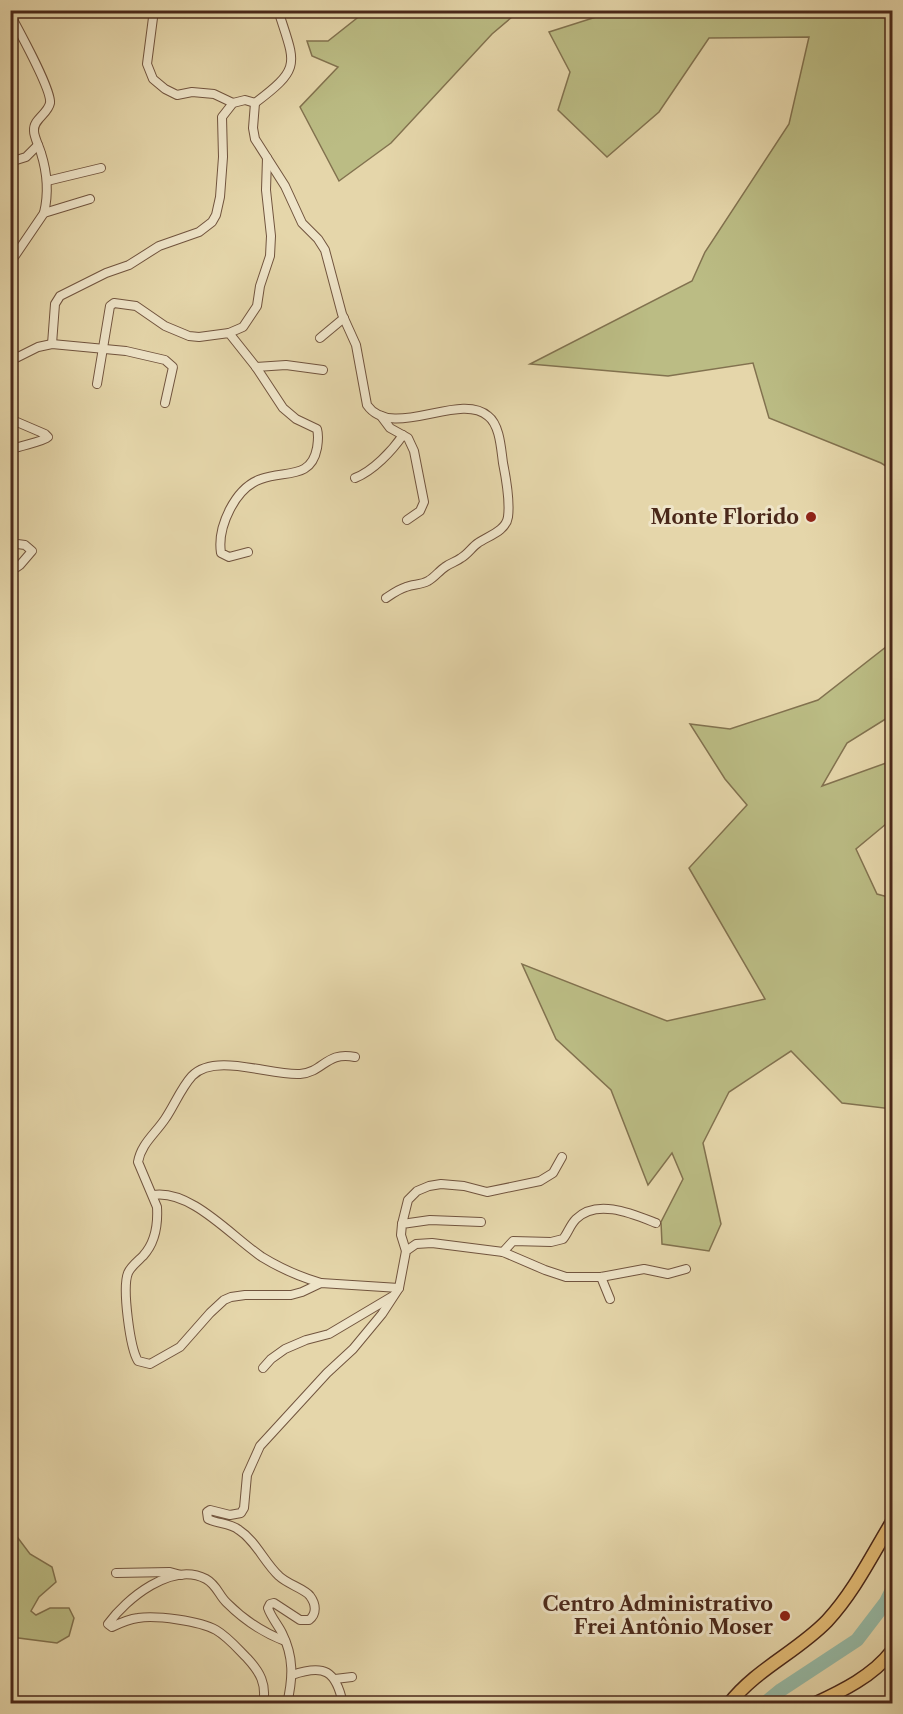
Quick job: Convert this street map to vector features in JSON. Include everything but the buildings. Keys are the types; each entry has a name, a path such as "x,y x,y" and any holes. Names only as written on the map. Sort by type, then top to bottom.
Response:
{"main road":[{"path":"729,1704 762,1671 826,1622 844,1600 892,1522"},
{"path":"814,1704 873,1672 892,1651"}],"street":[{"path":"154,10 147,64 153,79 177,95 192,92 214,94 233,103"},
{"path":"278,10 290,49 291,65 284,80 255,104 254,134 285,186 302,223 318,239 325,250 344,318 356,345 367,405 371,411 381,416 403,418 458,409 474,410 488,416 495,426 501,450 508,516 503,526 429,580 407,586 386,598"},
{"path":"10,14 36,65 50,101 48,108 34,128 47,181 47,201 44,213 10,263"},
{"path":"52,344 55,304 60,296 106,273 129,265 159,246 199,232 212,222 220,197 223,157 222,117 233,103 245,100 255,104"},
{"path":"10,162 26,157 38,145"},
{"path":"97,384 109,308 114,303 136,306 165,326 189,336 229,333 246,324 257,306 260,286 270,256 271,236 266,190 267,156"},
{"path":"47,181 101,168"},
{"path":"44,213 90,199"},
{"path":"320,338 344,318"},
{"path":"229,333 256,367 283,408 296,419 314,426 319,436 310,466 296,472 259,479 232,507 223,526 221,553 229,557 248,552"},
{"path":"10,361 38,347 52,344 103,348 157,357 171,364 172,372 165,403"},
{"path":"256,367 286,365 322,370"},
{"path":"381,416 390,428 413,444 424,502 420,511 407,520"},
{"path":"10,419 48,437 45,441 21,445 10,450"},
{"path":"355,478 366,473 392,449 403,435"},
{"path":"10,543 25,545 32,551 20,565 10,572"},
{"path":"321,1283 291,1295 245,1295 224,1300 180,1347 170,1354 150,1364 141,1364 136,1358 130,1338 125,1283 129,1271 150,1246 155,1234 157,1207 140,1168 139,1155 148,1140 164,1122 193,1074 210,1068 230,1065 302,1074 339,1056 355,1057"},
{"path":"287,1704 292,1675 285,1641 269,1611 269,1606 272,1603 278,1605 300,1620 309,1620 315,1612 310,1596 288,1584 272,1570 244,1533 231,1525 208,1519 207,1512 210,1510 230,1515 241,1513 244,1508 247,1475 260,1446 327,1373 353,1349 398,1291 406,1251 401,1235 402,1224 408,1200 417,1191 429,1186 452,1184 487,1192 540,1181 553,1173 562,1157"},
{"path":"153,1195 162,1193 188,1202 212,1217 264,1258 303,1277 321,1283 398,1291"},
{"path":"503,1252 513,1242 551,1242 563,1239 577,1217 601,1209 628,1212 656,1223"},
{"path":"402,1224 430,1220 481,1222"},
{"path":"406,1251 416,1244 432,1243 503,1252 559,1276 601,1277 644,1269 668,1274 686,1269"},
{"path":"601,1277 610,1299"},
{"path":"263,1368 285,1349 335,1331 398,1291"},
{"path":"116,1573 170,1572 182,1575"},
{"path":"264,1704 264,1683 256,1668 227,1638 209,1627 189,1622 141,1617 112,1627 108,1626 123,1606 138,1593 169,1578 194,1575 208,1581 233,1609 263,1630 285,1641"},
{"path":"292,1675 319,1669 325,1671 335,1679 343,1704"},
{"path":"335,1679 352,1677"}],"green space":[{"path":"618,10 892,11 892,470 881,463 769,418 753,363 668,376 530,364 692,281 705,252 789,124 809,37 709,38 659,112 607,157 558,110 570,72 549,32"},
{"path":"366,11 519,11 492,34 391,143 339,181 300,107 338,67 312,56 307,41 328,41"},
{"path":"891,643 892,715 847,743 822,786 886,763 892,764 892,819 856,849 877,894 892,898 892,1109 842,1103 791,1051 729,1092 703,1143 721,1224 709,1251 662,1244 661,1222 683,1179 672,1153 648,1185 611,1090 556,1039 522,964 667,1021 765,999 689,868 747,805 725,779 690,724 730,729 818,700"},
{"path":"11,1534 15,1534 30,1554 52,1567 56,1582 39,1597 31,1611 36,1615 50,1608 69,1608 74,1618 69,1636 57,1643 11,1637"}],"waterway":[{"path":"764,1704 781,1690 857,1640 886,1602 892,1590"}],"place":[{"name":"Monte Florido","path":"811,517"},
{"name":"Centro Administrativo Frei Antônio Moser","path":"785,1616"}]}
